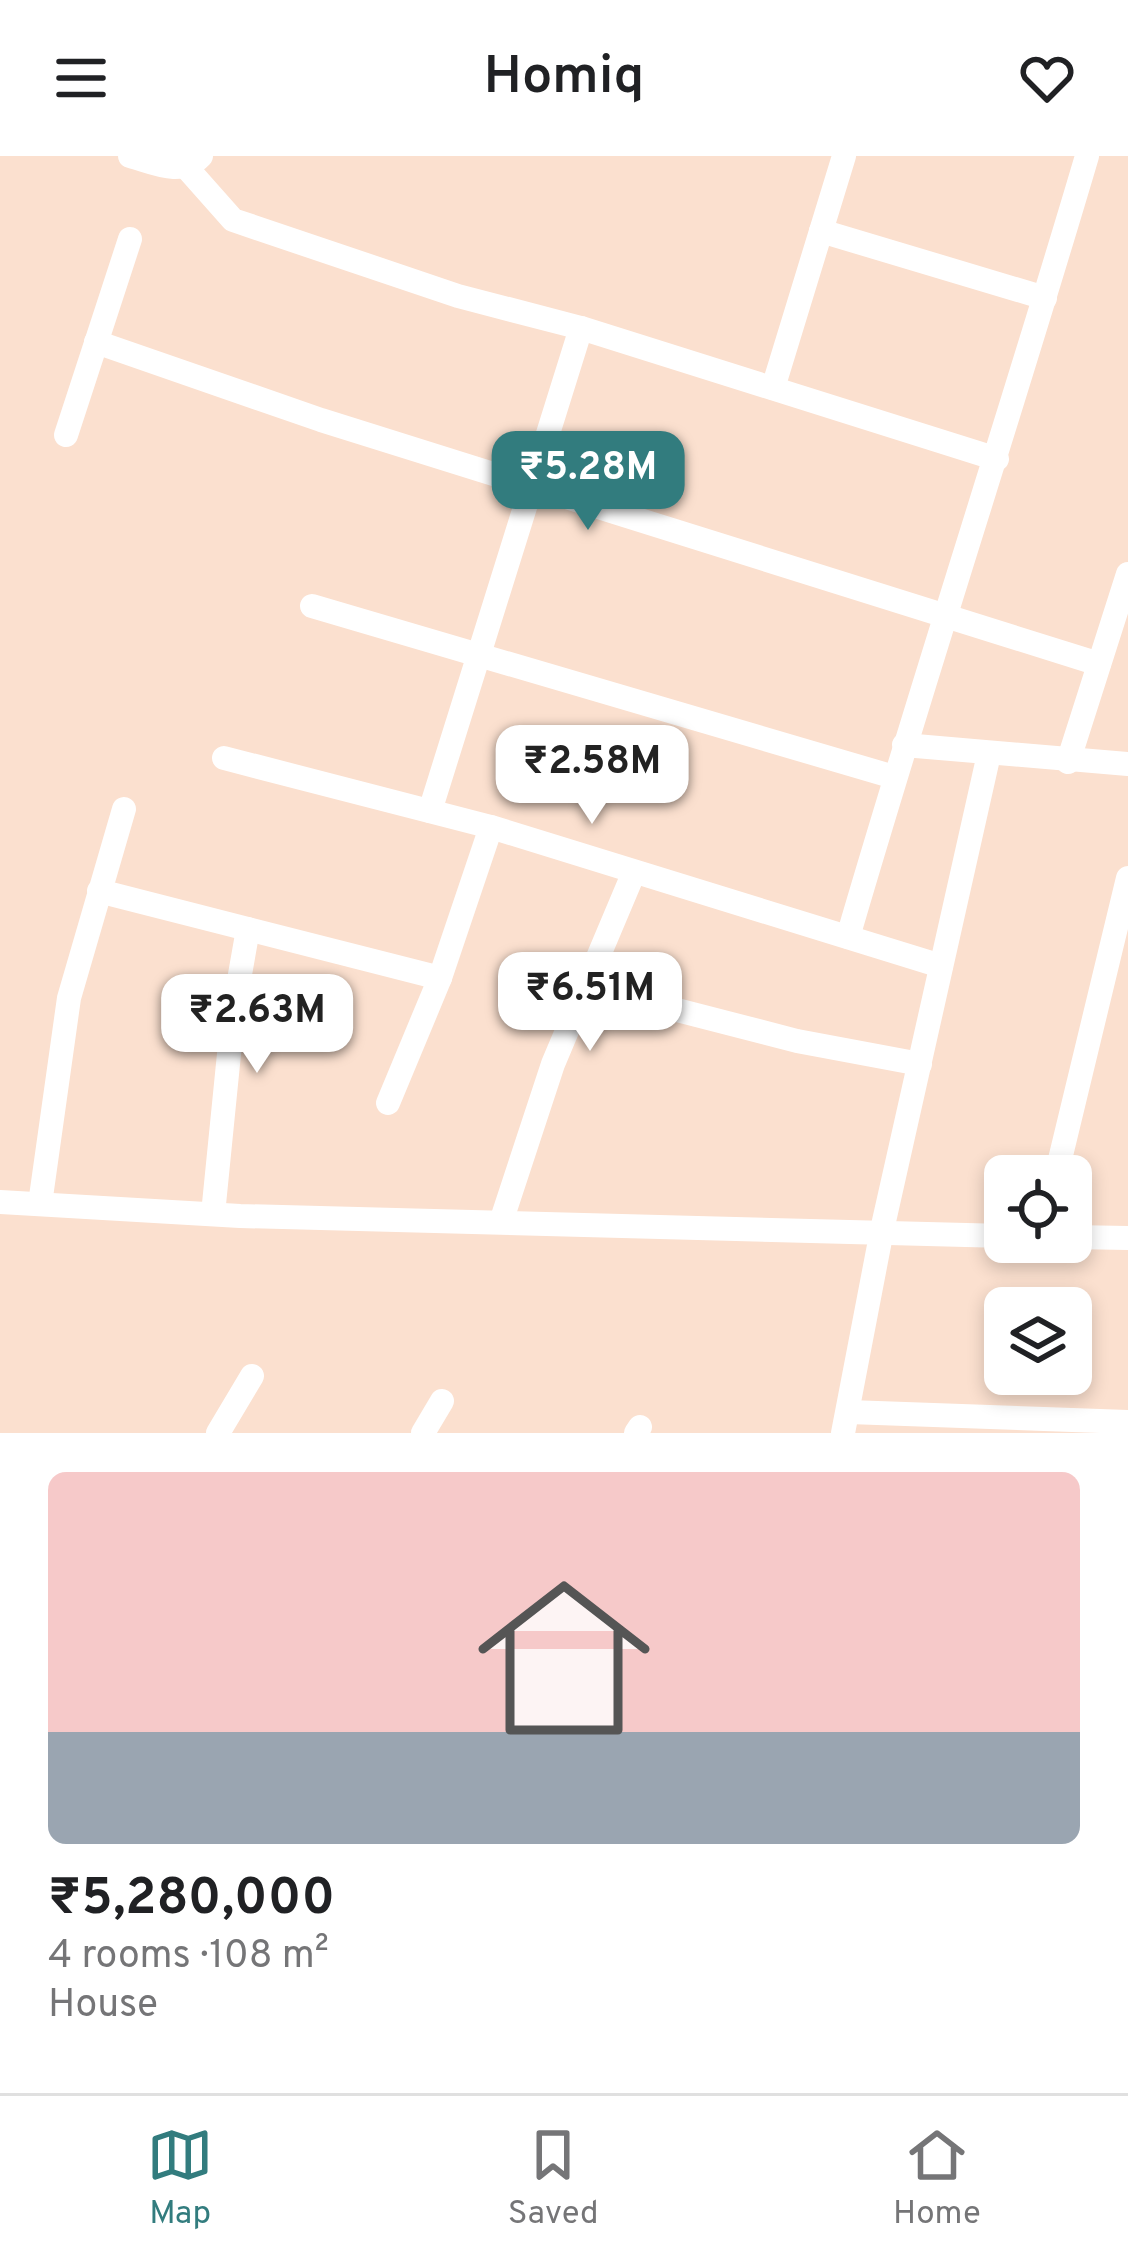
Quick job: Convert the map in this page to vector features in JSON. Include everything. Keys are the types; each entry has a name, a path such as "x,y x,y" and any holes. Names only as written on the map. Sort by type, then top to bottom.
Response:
{"street":[{"path":"130,156 171,167 194,162 232,220 458,296 581,328 997,459"},
{"path":"773,388 844,156"},
{"path":"848,938 1087,156"},
{"path":"821,231 1045,298"},
{"path":"65,435 130,239"},
{"path":"430,811 581,328"},
{"path":"96,342 321,420 1099,664"},
{"path":"1068,762 1128,574"},
{"path":"312,606 894,777"},
{"path":"904,745 1128,764"},
{"path":"989,754 882,1230 847,1423 1128,1421"},
{"path":"224,758 491,827 941,966"},
{"path":"40,1204 69,998 124,809"},
{"path":"388,1103 440,978 491,827"},
{"path":"501,1222 553,1064 634,872"},
{"path":"1061,1155 1128,878"},
{"path":"99,891 440,978"},
{"path":"213,1214 232,1014 248,929"},
{"path":"587,987 796,1041 920,1064"},
{"path":"0,1202 213,1214 984,1235"},
{"path":"1092,1238 1128,1238"},
{"path":"218,1433 252,1376"},
{"path":"423,1433 442,1401"}]}
